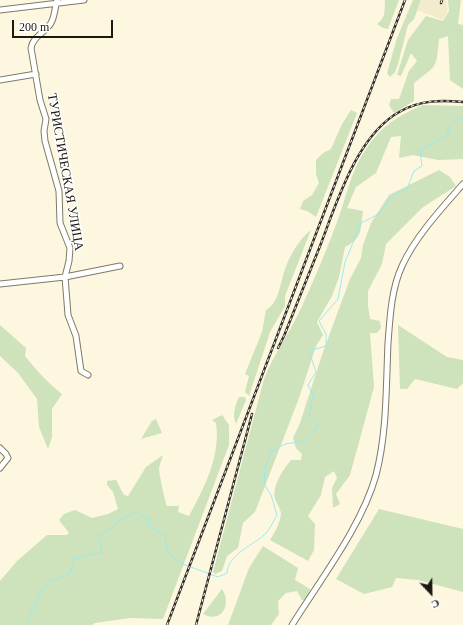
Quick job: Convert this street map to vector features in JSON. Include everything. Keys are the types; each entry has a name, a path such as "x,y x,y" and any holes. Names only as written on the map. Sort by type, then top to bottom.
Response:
{"street":[{"path":"0,10 56,2 84,0"},
{"name":"ТУРИСТИЧЕСКАЯ УЛИЦА","path":"56,2 51,23 41,32 31,46 46,119 44,131 45,141 59,191 60,223 70,248 70,261 65,277 68,315 76,336 81,371 88,375"},
{"path":"0,80 36,74"},
{"path":"292,625 346,541 375,477 382,446 392,304 402,266 433,220 463,184"},
{"path":"0,284 65,277 120,266"},
{"path":"0,448 8,458 0,468"}],"shaded area":[{"path":"422,0 446,0 448,10 443,20 417,10"}],"green space":[{"path":"385,0 399,0 388,29 377,24 384,16"},
{"path":"413,0 421,0 414,19 408,25 395,72 390,77 387,73 397,38"},
{"path":"448,0 461,0 458,24 463,25 463,89 450,80 448,36 439,39 436,61 432,69 414,83 414,101 394,113 389,105 391,99 399,99 409,71 417,61 411,53 401,76 397,75 408,40 426,16 443,21 449,11"},
{"path":"423,105 463,106 463,159 438,160 413,155 399,158 401,136 391,137 376,173 356,187 347,208 363,211 361,228 355,240 345,247 339,277 332,296 317,322 323,335 316,346 299,398 255,512 243,523 238,548 227,556 222,571 215,574 213,572 264,379 268,369 299,314 336,225 356,167 371,141 377,134 391,122"},
{"path":"351,110 357,113 316,217 307,211 300,209 303,201 312,195 319,183 316,174 316,160 323,153 331,149 342,124"},
{"path":"439,170 450,177 456,186 423,207 386,244 382,264 368,291 370,319 380,321 381,328 377,333 370,333 374,387 350,475 336,494 340,504 333,508 332,488 337,478 334,471 325,477 321,495 308,516 315,524 314,550 308,561 270,540 281,514 280,508 275,499 275,488 282,473 291,460 301,460 302,454 296,448 293,438 300,423 323,352 350,279 361,258 363,245 371,223 389,195"},
{"path":"311,230 285,296 285,306 270,332 249,396 245,392 249,376 245,374 262,332 266,310 274,303 291,255 306,234"},
{"path":"0,325 26,348 25,356 42,376 62,394 52,409 52,437 48,449 39,427 37,399 18,373 0,356"},
{"path":"398,325 447,357 463,360 463,383 457,389 415,379 407,389 400,389"},
{"path":"239,397 245,397 246,400 236,424 234,410"},
{"path":"222,415 229,425 229,445 163,619 130,618 95,623 92,625 0,625 0,581 17,561 47,535 66,535 69,533 59,520 64,514 75,510 92,518 108,514 118,509 113,492 107,485 107,481 116,480 124,495 128,496 146,467 163,455 159,468 167,506 179,506 178,512 189,516 214,460 217,435 216,423 212,420"},
{"path":"156,419 162,433 141,439 152,421"},
{"path":"379,509 463,529 463,592 418,580 396,578 392,587 364,594 336,579"},
{"path":"263,546 298,568 295,580 310,589 307,600 302,600 297,591 286,593 278,601 279,614 271,625 228,625 249,568"},
{"path":"222,589 226,601 223,611 215,616 203,614"}],"waterway":[{"path":"26,625 39,595 48,582 70,574 74,559 102,552 99,535 112,528 119,520 136,513 149,519 148,527 165,535 167,551 177,562 218,577 227,573 231,561 236,556 265,534 277,515 271,495 264,484 265,467 271,452 285,444 306,441 318,426 309,415 313,395 308,385 316,372 309,351 326,346 326,334 319,321 338,299 345,262 361,223 379,214 392,196 407,189 414,171 422,166 420,151 447,135 452,124 463,118"}],"railway":[{"path":"167,625 405,0"},
{"path":"278,348 320,246 341,190 350,171 372,136 386,122 409,107 431,102 463,102"},
{"path":"196,625 252,414"}]}
